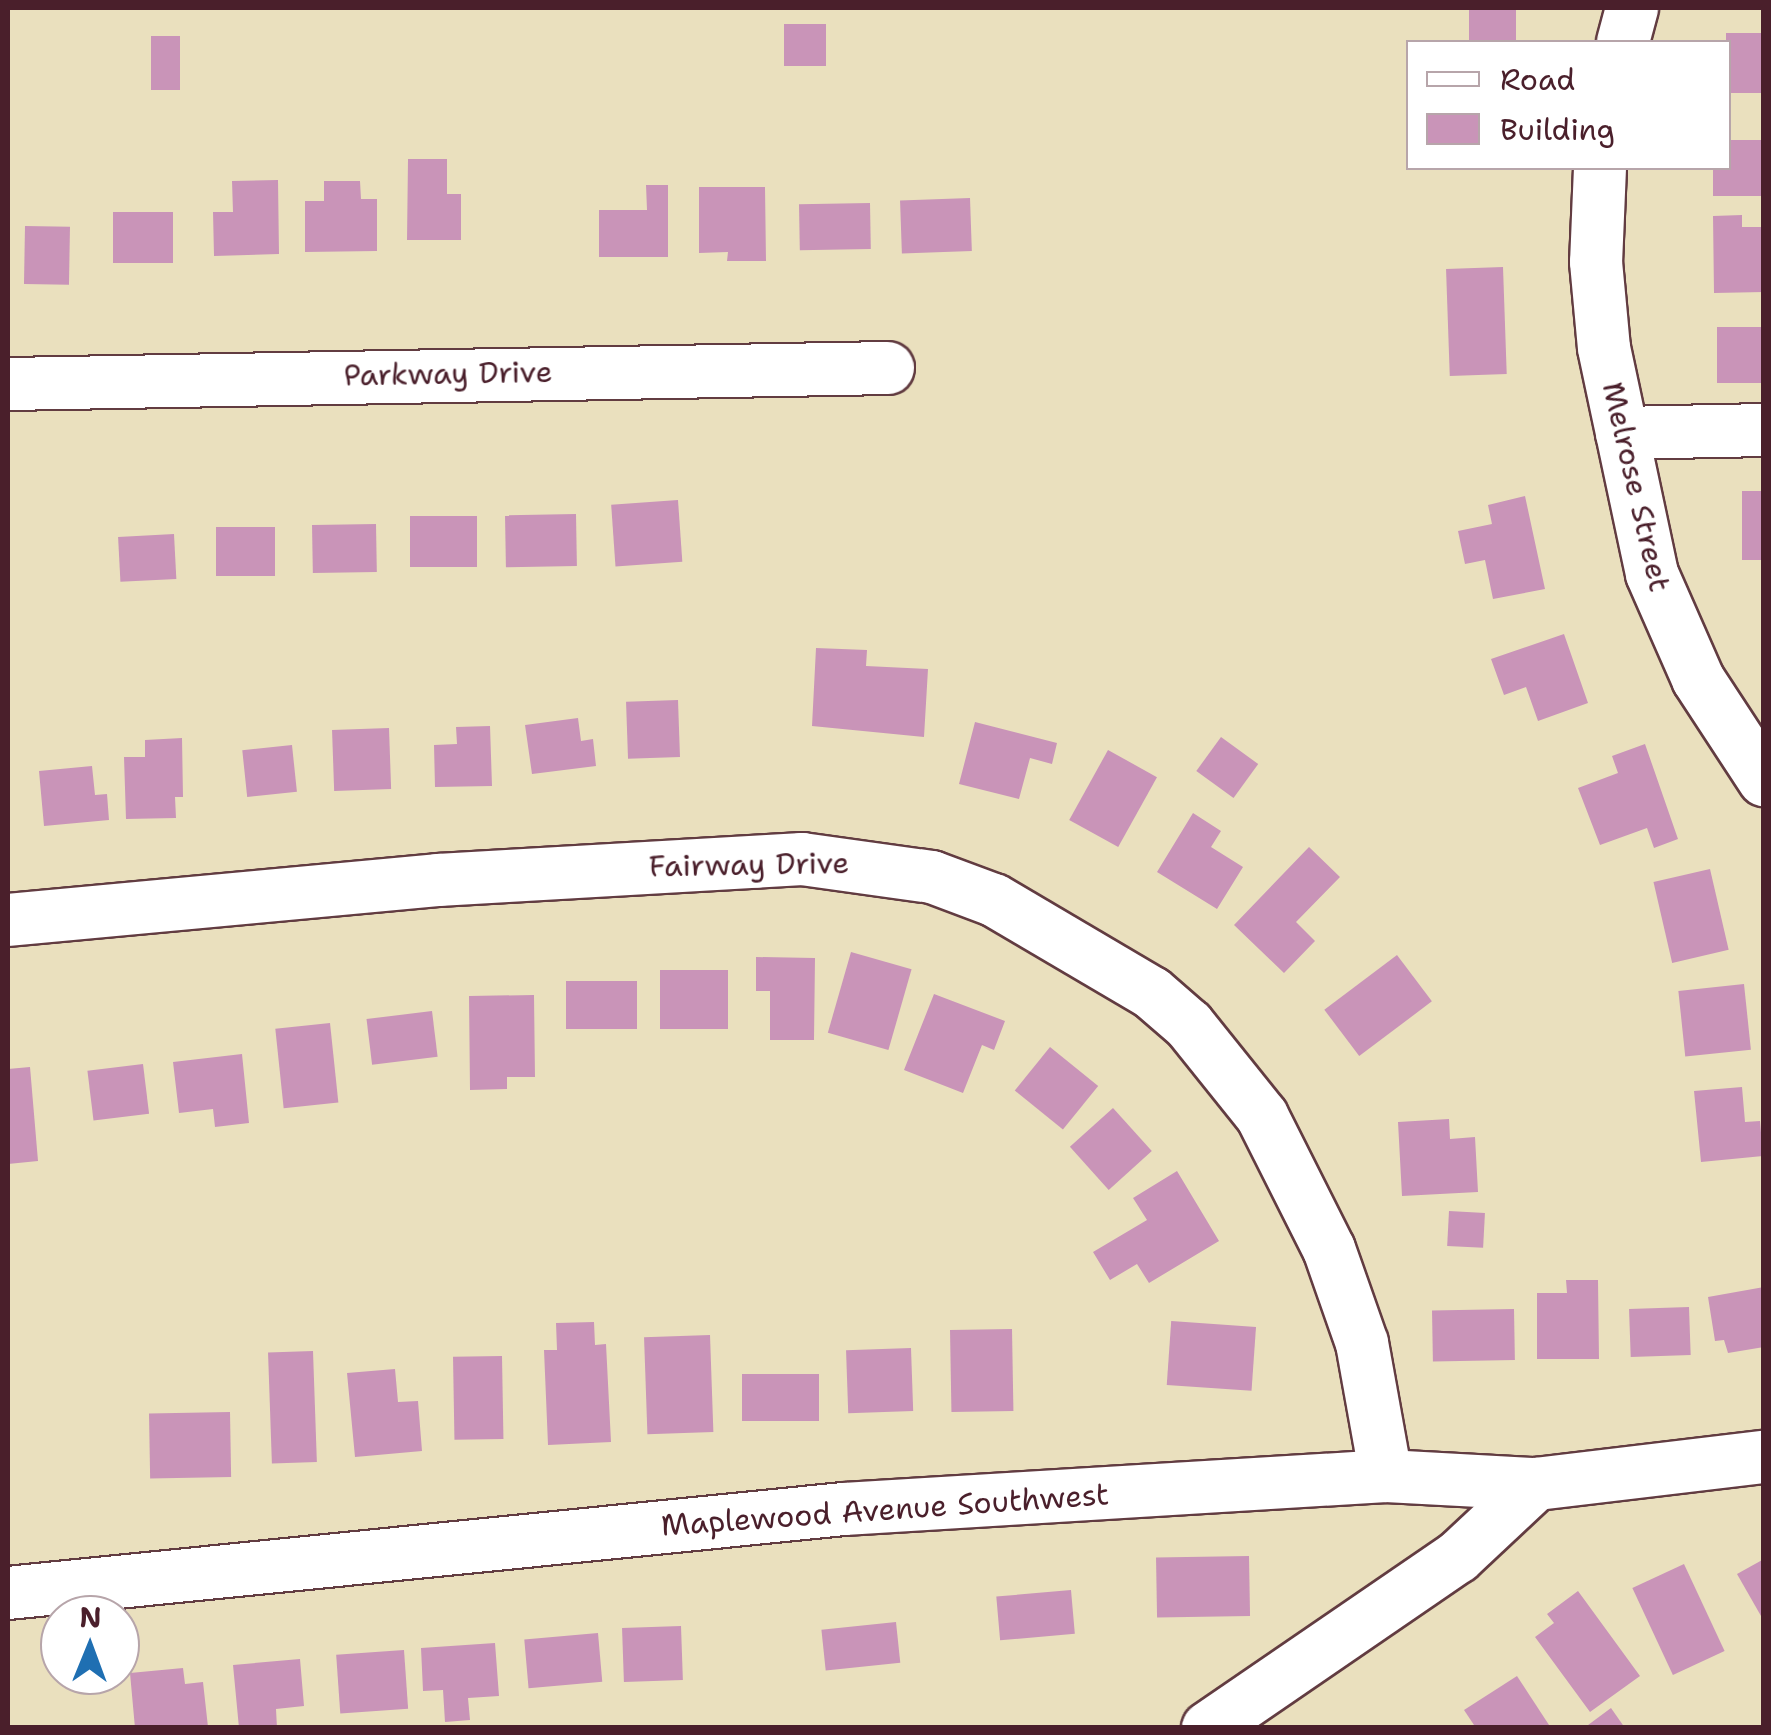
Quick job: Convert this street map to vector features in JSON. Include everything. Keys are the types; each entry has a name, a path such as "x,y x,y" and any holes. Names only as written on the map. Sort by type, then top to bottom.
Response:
{"street":[{"path":"1624,40 1632,8"},
{"name":"Melrose Street","path":"1600,170 1596,262 1622,433 1668,620 1764,780"},
{"name":"Parkway Drive","path":"8,384 888,368"},
{"path":"1622,433 1764,430"},
{"name":"Fairway Drive","path":"8,920 438,880 802,860 932,877 994,900 1152,993 1189,1025 1262,1116 1329,1249 1362,1343 1386,1476"},
{"name":"Maplewood Avenue Southwest","path":"8,1594 844,1509 1386,1476 1536,1484 1764,1457"},
{"path":"1208,1728 1458,1557 1536,1484"}],"building":[{"path":"1469,8 1516,8 1516,40 1469,40"},
{"path":"784,24 826,24 826,66 784,66"},
{"path":"1726,33 1764,33 1764,93 1731,93 1731,40 1726,40"},
{"path":"151,36 180,36 180,90 151,90"},
{"path":"1731,140 1763,140 1764,196 1713,196 1713,170 1731,170"},
{"path":"408,159 447,159 447,194 461,194 461,240 407,240"},
{"path":"278,180 279,254 214,256 213,212 233,212 232,181"},
{"path":"324,181 360,181 361,199 377,199 377,251 305,252 305,201 324,201"},
{"path":"646,185 668,185 668,257 599,257 599,210 647,210"},
{"path":"699,187 765,187 766,261 727,261 728,252 699,253"},
{"path":"970,198 972,251 902,253 900,200"},
{"path":"870,203 871,249 800,250 799,204"},
{"path":"113,212 173,212 173,263 113,263"},
{"path":"1742,215 1742,227 1764,227 1764,292 1714,293 1713,216"},
{"path":"25,226 70,227 69,285 24,284"},
{"path":"1503,267 1507,374 1450,376 1446,269"},
{"path":"1717,327 1764,327 1764,383 1717,383"},
{"path":"1742,491 1764,491 1764,560 1742,560"},
{"path":"1525,496 1545,589 1493,599 1485,560 1465,564 1458,531 1492,524 1488,505"},
{"path":"678,500 682,562 615,567 611,505"},
{"path":"576,514 577,566 506,567 505,515"},
{"path":"410,516 477,516 477,567 410,567"},
{"path":"376,524 377,572 313,573 312,525"},
{"path":"216,527 275,527 275,576 216,576"},
{"path":"174,534 176,579 120,582 118,537"},
{"path":"1564,634 1588,703 1538,721 1526,687 1504,695 1491,659"},
{"path":"816,648 867,650 866,666 928,669 924,737 812,726"},
{"path":"678,700 680,757 628,759 626,702"},
{"path":"578,718 581,741 593,739 596,766 532,774 525,725"},
{"path":"975,722 1057,743 1052,764 1030,758 1019,799 959,784"},
{"path":"490,726 492,786 435,787 434,745 457,744 456,727"},
{"path":"389,728 391,789 334,791 332,730"},
{"path":"1221,737 1258,764 1234,798 1196,771"},
{"path":"182,738 183,797 175,797 176,818 126,819 124,757 145,757 145,740"},
{"path":"1645,744 1678,839 1654,848 1647,828 1600,845 1578,788 1618,773 1612,756"},
{"path":"292,745 297,792 247,797 242,750"},
{"path":"1108,750 1157,777 1118,847 1069,820"},
{"path":"92,766 95,795 107,794 109,820 44,826 39,771"},
{"path":"1193,813 1221,831 1211,847 1243,867 1217,909 1157,872"},
{"path":"1309,847 1340,877 1296,922 1315,941 1284,973 1234,925"},
{"path":"1710,869 1729,950 1672,963 1653,882"},
{"path":"851,952 912,969 888,1050 828,1033"},
{"path":"1397,955 1432,1001 1359,1056 1324,1010"},
{"path":"756,957 815,958 814,1040 770,1040 770,991 756,991"},
{"path":"660,970 728,970 728,1029 660,1029"},
{"path":"566,981 637,981 637,1029 566,1029"},
{"path":"1744,984 1751,1050 1685,1057 1678,991"},
{"path":"934,994 1005,1021 994,1050 982,1045 963,1093 904,1070"},
{"path":"534,995 535,1077 507,1077 507,1089 470,1090 469,996"},
{"path":"432,1011 438,1057 372,1065 366,1019"},
{"path":"330,1023 338,1103 284,1108 275,1029"},
{"path":"1050,1047 1098,1086 1063,1130 1015,1091"},
{"path":"242,1054 249,1123 215,1127 213,1109 179,1113 173,1062"},
{"path":"143,1064 149,1114 94,1120 87,1071"},
{"path":"30,1067 38,1161 8,1164 8,1069"},
{"path":"1742,1087 1745,1122 1760,1121 1763,1156 1701,1162 1694,1091"},
{"path":"1113,1108 1152,1151 1109,1190 1070,1147"},
{"path":"1449,1119 1450,1139 1475,1137 1478,1192 1402,1196 1398,1122"},
{"path":"1177,1171 1219,1241 1149,1283 1137,1264 1110,1280 1093,1252 1147,1220 1133,1198"},
{"path":"1449,1211 1485,1213 1483,1248 1447,1246"},
{"path":"1566,1280 1598,1280 1599,1359 1537,1359 1537,1293 1567,1293"},
{"path":"1764,1287 1764,1347 1728,1353 1724,1340 1715,1341 1708,1297"},
{"path":"1689,1307 1691,1355 1631,1357 1629,1309"},
{"path":"1514,1309 1515,1360 1433,1361 1432,1310"},
{"path":"1171,1321 1256,1327 1252,1391 1167,1385"},
{"path":"594,1322 595,1345 606,1344 611,1442 548,1445 544,1350 557,1350 556,1323"},
{"path":"1012,1329 1013,1411 951,1412 950,1330"},
{"path":"710,1335 713,1432 647,1434 644,1337"},
{"path":"911,1348 913,1411 848,1413 846,1350"},
{"path":"313,1351 317,1462 272,1464 268,1353"},
{"path":"502,1356 503,1439 454,1440 453,1357"},
{"path":"395,1369 398,1402 418,1401 422,1451 355,1457 347,1373"},
{"path":"742,1374 819,1374 819,1421 742,1421"},
{"path":"230,1412 231,1477 150,1478 149,1413"},
{"path":"1249,1556 1250,1616 1157,1618 1156,1558"},
{"path":"1764,1559 1764,1614 1761,1616 1737,1574"},
{"path":"1684,1564 1725,1651 1673,1675 1632,1588"},
{"path":"1071,1590 1075,1634 1000,1640 996,1597"},
{"path":"1578,1591 1640,1676 1590,1712 1535,1637 1554,1623 1547,1614"},
{"path":"896,1622 900,1663 826,1671 821,1630"},
{"path":"681,1626 683,1680 624,1682 622,1628"},
{"path":"598,1633 602,1682 529,1688 524,1639"},
{"path":"495,1643 499,1696 468,1698 470,1720 445,1722 443,1690 423,1691 421,1648"},
{"path":"404,1650 408,1709 340,1714 336,1655"},
{"path":"300,1659 304,1706 276,1709 277,1728 239,1728 233,1665"},
{"path":"183,1668 185,1684 203,1682 208,1727 135,1728 132,1695 140,1695 140,1672"},
{"path":"1517,1676 1551,1728 1476,1728 1464,1710"},
{"path":"1611,1708 1625,1728 1584,1728"}]}
